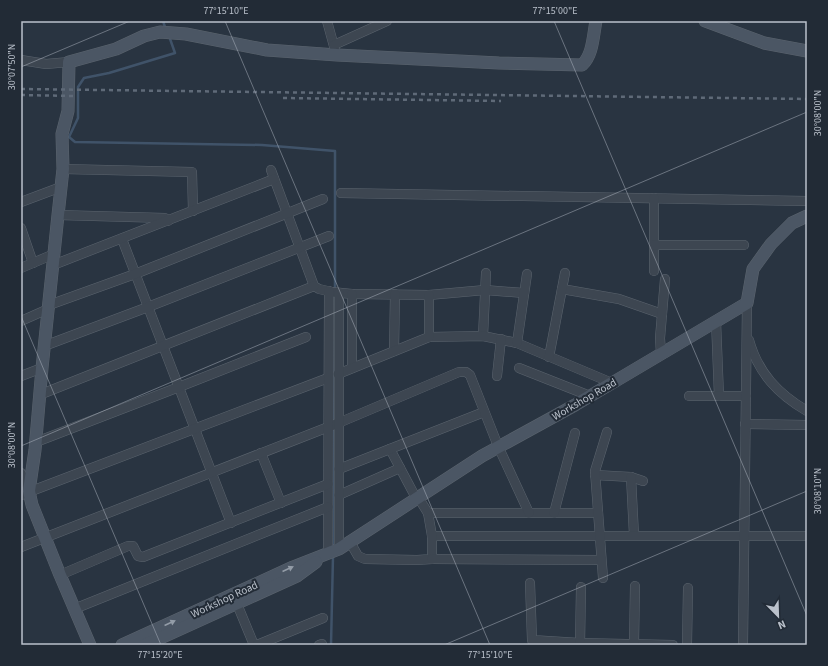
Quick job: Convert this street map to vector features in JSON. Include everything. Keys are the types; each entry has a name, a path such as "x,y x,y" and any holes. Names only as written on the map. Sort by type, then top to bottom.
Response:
{"street":[{"path":"327,21 335,50"},
{"path":"335,50 387,21"},
{"path":"21,60 46,64 69,62 116,49 144,36 160,32 186,34 267,50 335,50 521,63 582,65 588,60 590,54 596,21"},
{"path":"705,21 764,43 807,51"},
{"path":"25,493 36,442 39,395 63,169 62,134 68,111 69,62"},
{"path":"63,169 192,172 193,211"},
{"path":"271,170 314,286 319,289 352,294 429,294 485,290 524,293"},
{"path":"21,268 33,262 54,260 122,239 274,179"},
{"path":"21,202 61,187"},
{"path":"341,193 807,201"},
{"path":"654,198 654,271"},
{"path":"21,321 48,307 136,274 323,199"},
{"path":"58,215 165,218 168,221"},
{"path":"743,645 747,303 753,269 771,244 792,223 807,216"},
{"path":"21,228 33,262"},
{"path":"44,346 329,236"},
{"path":"122,239 230,523"},
{"path":"654,245 744,245"},
{"path":"484,336 486,273"},
{"path":"549,357 565,273"},
{"path":"517,343 527,274"},
{"path":"661,354 660,338 665,279"},
{"path":"39,395 314,286"},
{"path":"562,289 619,299 662,314"},
{"path":"331,552 328,484 338,374 334,292"},
{"path":"331,552 339,495 334,424 328,378 334,292"},
{"path":"352,294 352,368"},
{"path":"394,351 395,294"},
{"path":"429,294 429,337"},
{"name":"Workshop Road","path":"122,645 293,567 331,552 350,542 498,446 590,396 747,303"},
{"path":"716,321 719,396"},
{"path":"746,331 753,355 765,376 780,391 807,411"},
{"path":"36,442 306,336"},
{"path":"338,374 429,337 484,336 517,343 612,383"},
{"path":"497,376 501,340"},
{"path":"21,376 42,368"},
{"path":"519,368 590,396"},
{"path":"21,547 212,473 459,372 466,372 470,375 498,446 529,513"},
{"path":"25,493 328,378"},
{"path":"689,396 746,396"},
{"path":"338,469 484,412"},
{"path":"745,424 807,425"},
{"path":"603,578 595,471 607,432"},
{"path":"554,513 575,433"},
{"path":"390,449 417,498 428,513 432,536 432,559"},
{"path":"261,453 281,503"},
{"path":"339,495 400,468"},
{"path":"21,473 25,493 32,504 90,645"},
{"path":"595,475 631,477 643,481"},
{"path":"631,477 634,535"},
{"path":"60,575 128,546 133,546 138,556 143,557 328,484"},
{"path":"74,609 328,507"},
{"path":"428,513 598,513"},
{"path":"432,536 807,536"},
{"path":"350,542 358,556 364,559 601,560"},
{"name":"Workshop Road","path":"145,645 297,576 331,552"},
{"path":"530,583 532,640 580,644 673,645"},
{"path":"634,644 635,586"},
{"path":"580,644 581,588"},
{"path":"687,645 688,588"},
{"path":"237,604 254,645"},
{"path":"257,645 323,618"}],"waterway":[{"path":"163,21 166,30"},
{"path":"169,36 175,53 109,73 84,78 78,87 78,118 69,137 75,142 262,145 335,151 335,291"},
{"path":"334,423 335,330"},
{"path":"333,547 334,428"},
{"path":"331,645 333,556"}],"railway":[{"path":"21,89 807,99"},
{"path":"21,95 73,96"},
{"path":"283,98 501,101"}]}
